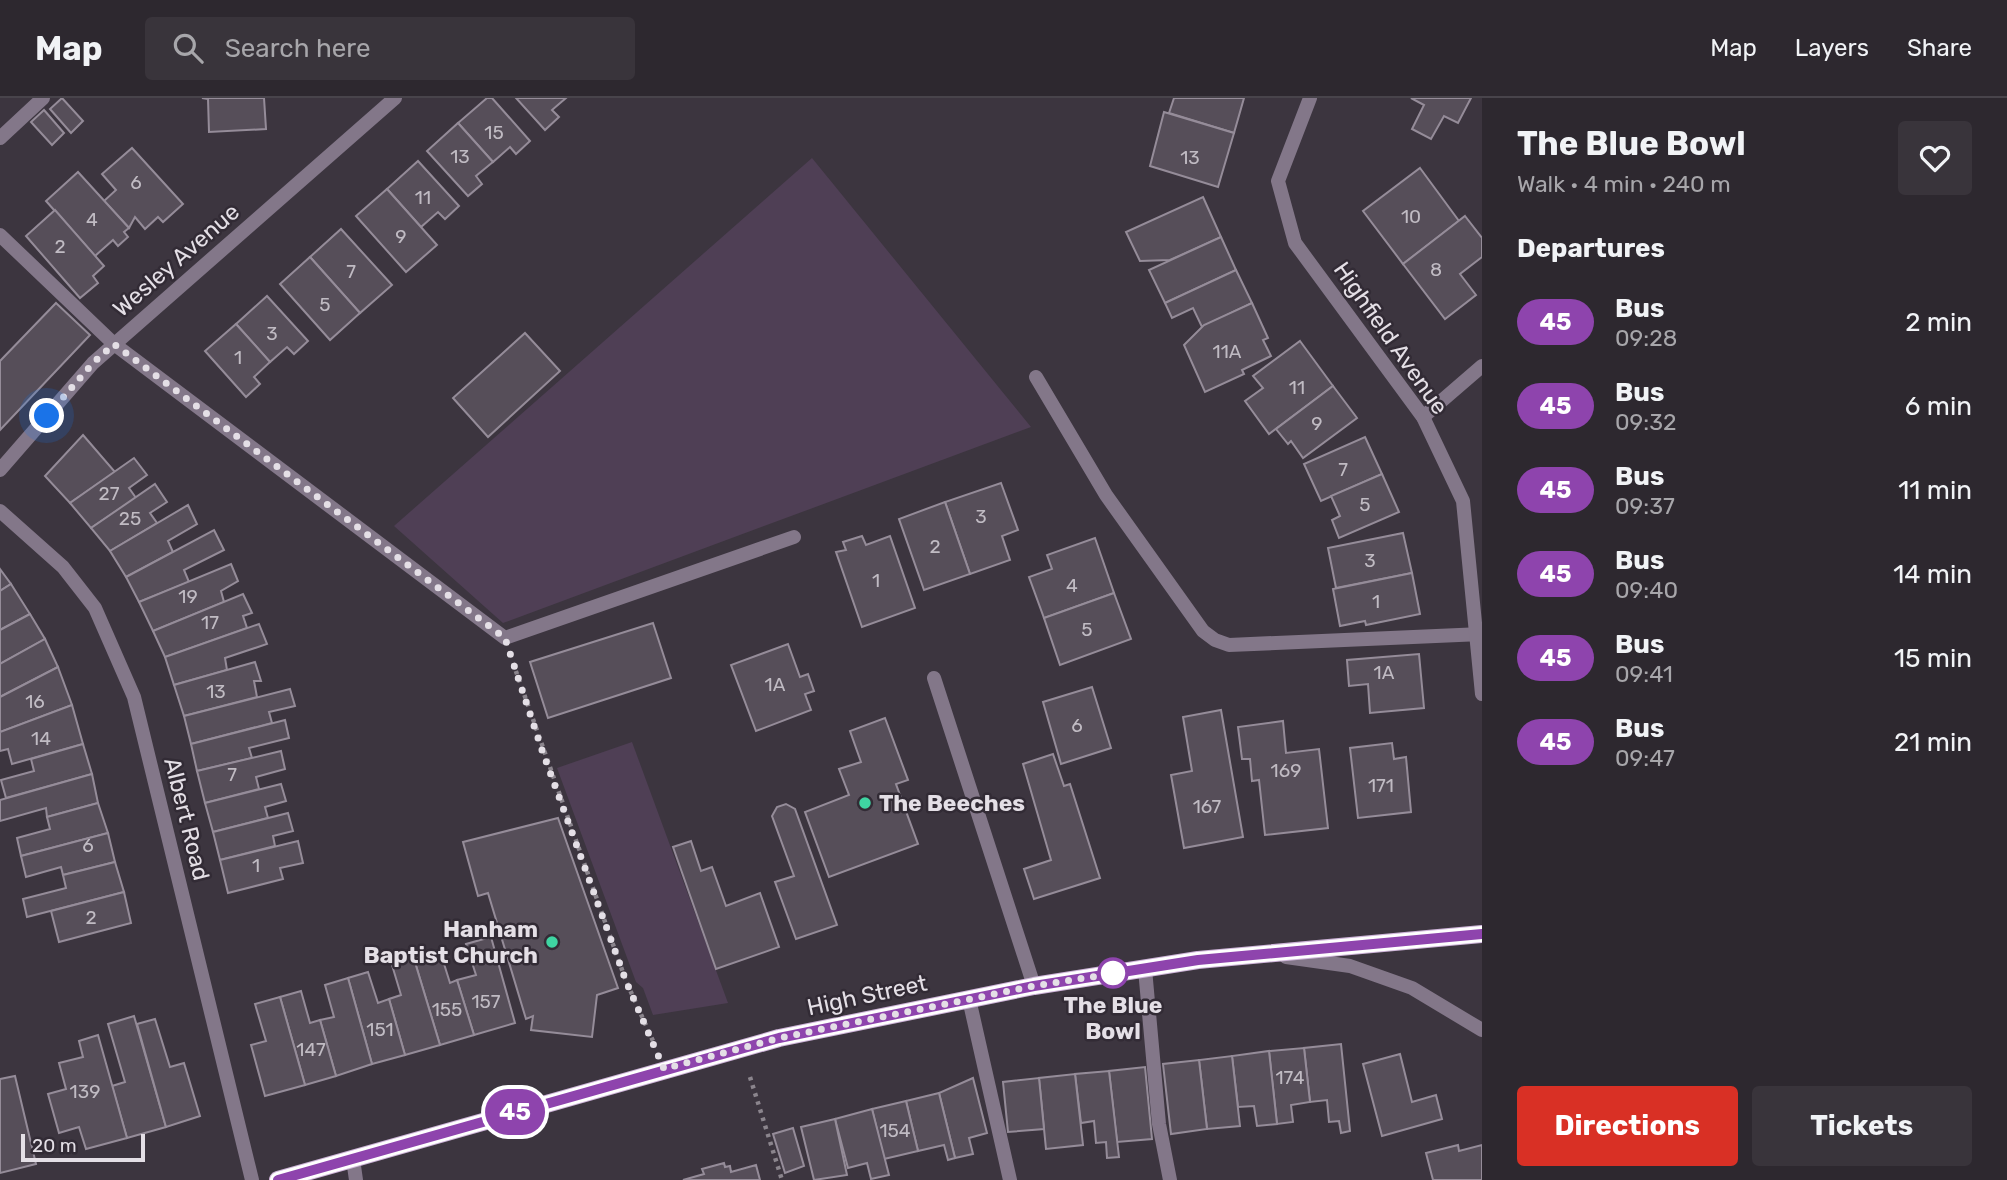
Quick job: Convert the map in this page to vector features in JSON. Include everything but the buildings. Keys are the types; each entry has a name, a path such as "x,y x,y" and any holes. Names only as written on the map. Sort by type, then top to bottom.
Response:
{"main road":[{"name":"High Street","path":"278,1180 779,1038 969,999 1145,969 1265,954 1482,934"}],"street":[{"path":"0,138 43,98"},
{"name":"Wesley Avenue","path":"0,470 93,363 395,98"},
{"name":"Highfield Avenue","path":"1310,98 1278,181 1295,243 1423,417 1463,501 1479,635 1482,694"},
{"path":"0,235 114,344 505,638 794,537"},
{"path":"1423,417 1482,366"},
{"path":"1036,377 1106,495 1203,631 1215,640 1229,645 1479,635"},
{"name":"Albert Road","path":"0,511 63,567 95,608 134,698 251,1180"},
{"path":"934,678 1034,986"},
{"path":"1265,954 1362,970 1412,988 1482,1030"},
{"path":"1145,969 1159,1124 1170,1180"},
{"path":"969,999 1010,1180"},
{"path":"353,1159 356,1180"}],"path":[{"path":"505,638 542,750 626,981 664,1069"},
{"path":"742,1050 782,1180"}],"shaded area":[{"path":"812,158 1031,427 503,623 394,526"},
{"path":"632,742 728,1003 653,1015 643,988 636,982 557,768"}],"bus line":[{"name":"45","path":"278,1180 779,1038 1034,986 1198,960 1482,934"}],"place":[{"name":"The Beeches","path":"865,803"},
{"name":"Hanham Baptist Church","path":"552,942"},
{"name":"The Blue Bowl","path":"1113,973"}],"route":[{"path":"47,416 93,363 114,344 505,638 542,750 626,981 664,1069 779,1038 1034,986 1123,972 1113,973"}]}
